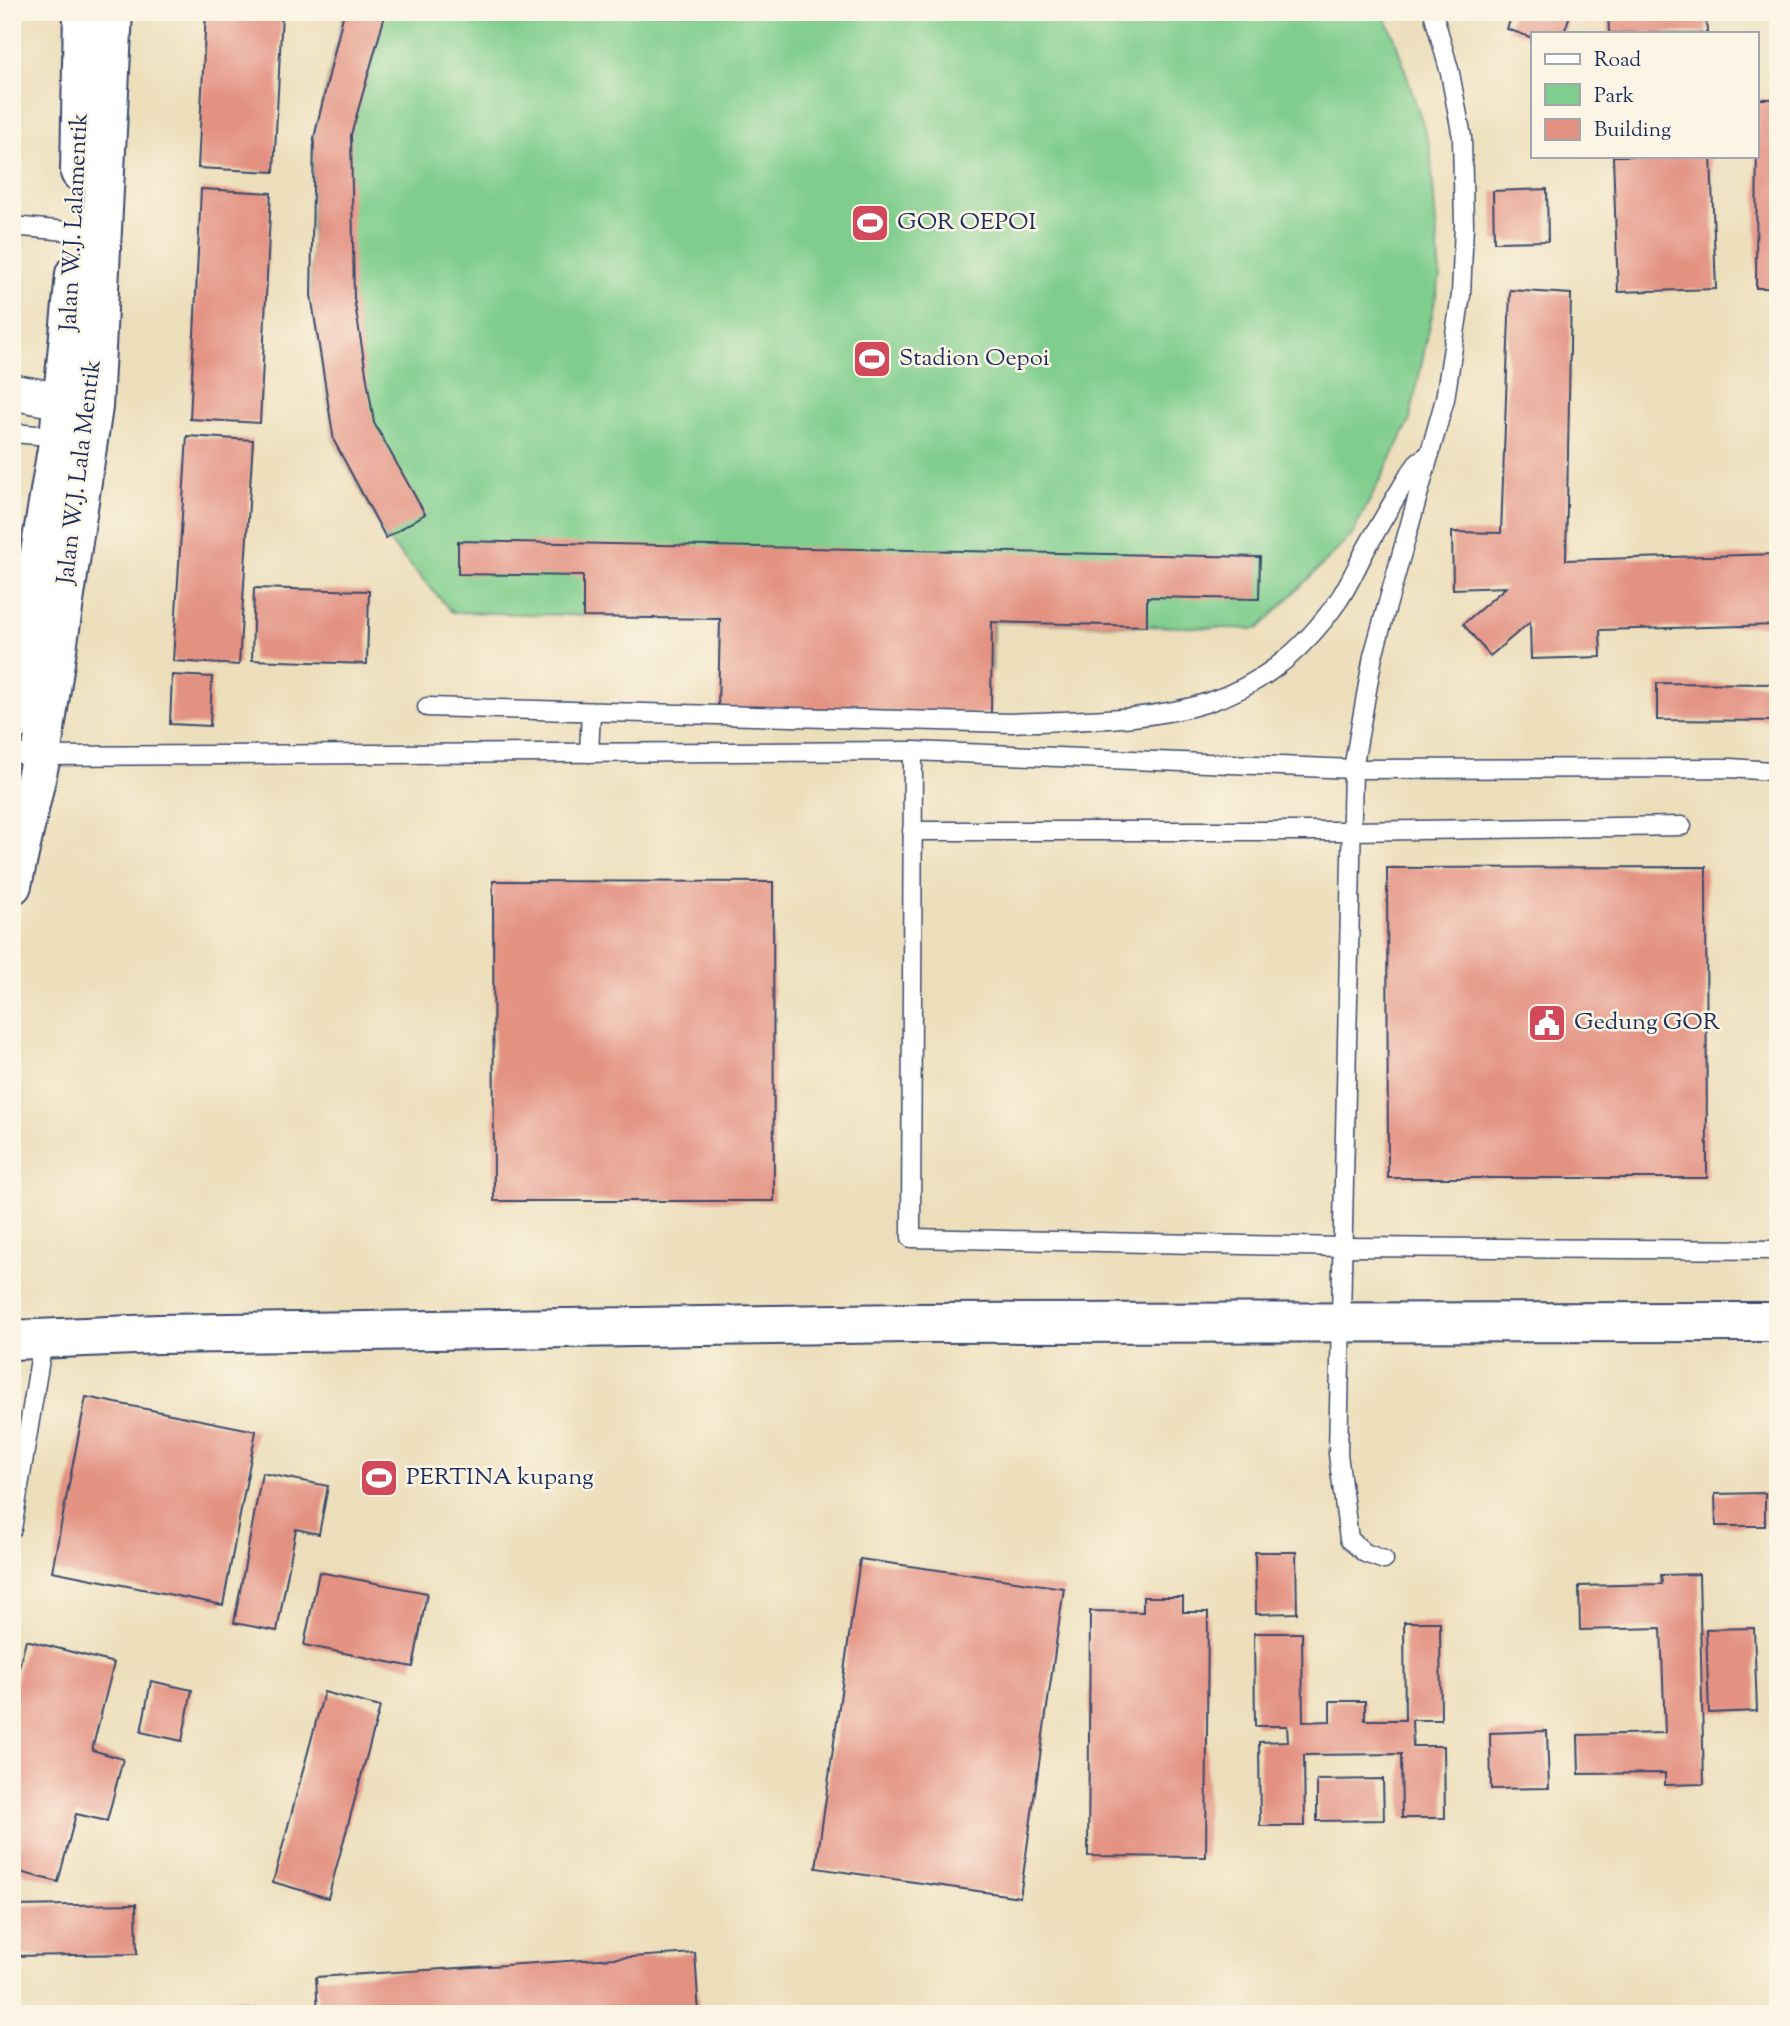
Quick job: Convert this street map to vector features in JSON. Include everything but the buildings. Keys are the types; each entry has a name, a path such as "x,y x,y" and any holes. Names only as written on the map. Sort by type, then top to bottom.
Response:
{"street":[{"name":"Jalan W.J. Lalamentik","path":"83,12 90,235"},
{"name":"Jalan W.J. Lala Mentik","path":"12,885 27,754 76,422 90,235 113,12"},
{"path":"12,393 76,422 12,722"},
{"path":"28,1340 158,1334 894,1323 1778,1322"}],"lane":[{"path":"1384,1560 1365,1553 1349,1539 1338,1454 1351,831 1353,769 1373,656 1445,399 1461,295 1464,225 1461,137 1450,73 1433,12"},
{"path":"12,226 90,235"},
{"path":"12,433 76,422"},
{"path":"427,707 1012,723 1103,719 1194,709 1212,704 1256,682 1291,654 1338,601 1409,475 1419,461 1430,454"},
{"path":"589,753 591,712"},
{"path":"27,754 913,751 1353,769 1731,768 1771,771 1778,778"},
{"path":"913,751 911,1238 1342,1247 1778,1250"},
{"path":"912,831 1351,831 1682,826"},
{"path":"12,1529 28,1340"}],"green space":[{"name":"Stadion Oepoi","path":"344,12 1382,12 1394,36 1430,147 1440,277 1409,423 1352,535 1258,629 993,622 992,671 719,667 719,619 452,612 386,538 334,441 311,295 314,138"}],"place":[{"name":"GOR OEPOI","path":"870,223"},
{"name":"Stadion Oepoi","path":"872,359"},
{"name":"Gedung GOR","path":"1547,1023"},
{"name":"PERTINA kupang","path":"379,1478"}]}
